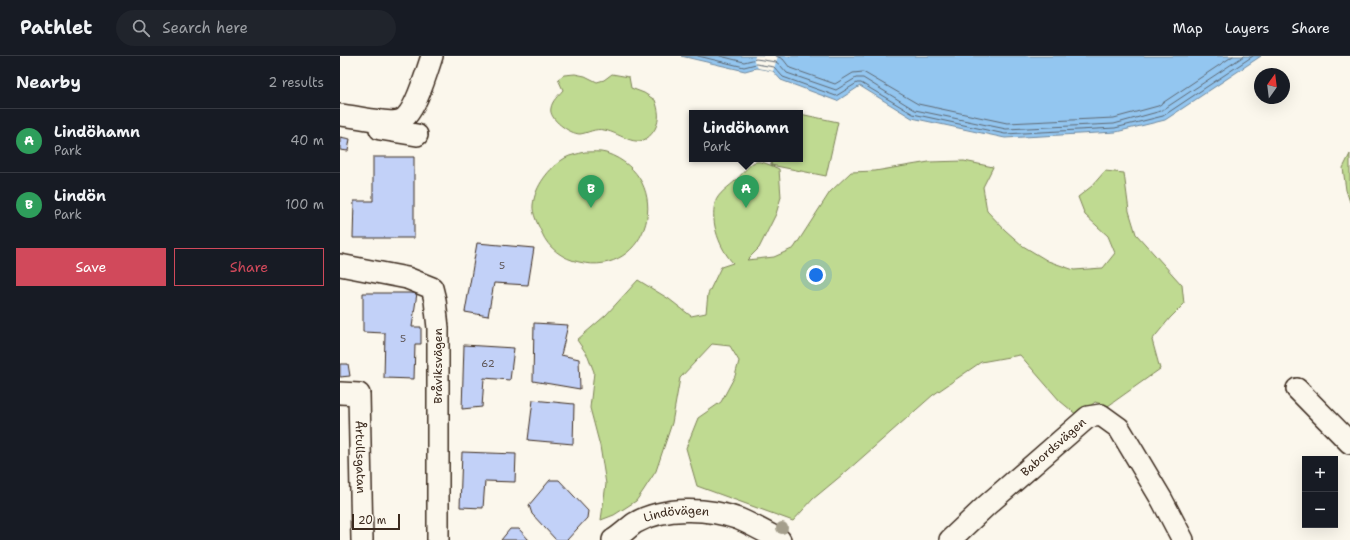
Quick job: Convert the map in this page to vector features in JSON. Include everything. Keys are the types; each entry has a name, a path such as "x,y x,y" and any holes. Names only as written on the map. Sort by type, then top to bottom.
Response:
{"street":[{"path":"340,115 392,122 403,120 408,115 412,107 432,56"},
{"path":"340,123 418,135"},
{"name":"Bråviksvägen","path":"340,265 407,278 432,288 438,328 438,540"},
{"path":"1296,389 1350,443"},
{"name":"Årtullsgatan","path":"340,393 359,394 362,540"},
{"name":"Babordsvägen","path":"950,540 987,505 1088,417 1101,415 1119,428 1184,540"},
{"name":"Lindövägen","path":"613,540 636,523 658,514 675,511 696,511 722,514 740,520 780,540"}],"green space":[{"path":"575,74 585,76 597,82 604,80 612,74 629,77 631,88 644,93 655,100 658,122 655,129 643,140 637,141 604,130 595,130 580,134 566,129 553,117 551,108 554,101 563,90 558,79 564,75"},
{"path":"803,115 838,122 826,176 771,165 772,162 803,162"},
{"path":"585,152 606,153 628,166 642,183 648,203 646,223 637,242 623,256 603,263 573,261 557,252 545,238 533,212 534,198 540,184 548,172 565,158"},
{"path":"1350,154 1350,202 1346,190 1343,168"},
{"path":"964,161 993,167 983,187 987,211 1005,230 1023,246 1048,261 1074,270 1103,268 1115,253 1108,236 1085,215 1078,197 1092,186 1105,171 1124,173 1129,211 1136,234 1182,285 1184,304 1152,340 1160,369 1108,406 1095,402 1078,416 1060,401 1020,355 981,362 933,395 813,499 793,521 697,486 686,448 698,418 721,402 735,376 739,361 730,346 712,344 680,378 672,423 656,471 636,501 614,515 601,520 606,484 600,446 590,408 594,372 588,356 577,340 606,315 638,280 669,299 691,316 706,313 708,294 721,267 733,263 720,243 715,227 715,203 716,199 721,193 754,162 763,163 779,169 781,197 776,214 759,248 747,260 774,257 794,248 830,192 851,172 875,171 929,162"}],"water":[{"path":"681,56 1261,56 1165,120 1116,132 1005,138 912,118 860,86 837,101 781,80 773,71 756,68 745,71"}],"pier":[{"path":"755,56 778,56 773,71 758,68 754,61"}],"building":[{"path":"340,137 350,139 348,151 340,150"},
{"path":"373,157 414,157 414,238 353,238 354,201 373,201"},
{"path":"477,243 534,248 528,285 494,283 488,316 465,312"},
{"path":"363,293 417,293 412,327 421,327 421,344 415,344 414,379 384,378 385,333 363,332"},
{"path":"534,323 568,325 561,355 579,359 580,389 533,381"},
{"path":"464,345 514,348 510,380 484,378 482,407 462,409"},
{"path":"340,364 348,364 350,376 340,377"},
{"path":"533,400 574,404 573,444 528,440"},
{"path":"462,452 516,454 515,482 485,481 483,508 460,507"},
{"path":"550,480 559,480 588,511 587,518 567,540 556,540 532,514 529,505"},
{"path":"510,529 519,529 529,540 501,540"}],"place":[{"name":"Lindön","path":"591,208"},
{"name":"Lindöhamn","path":"746,208"}]}
